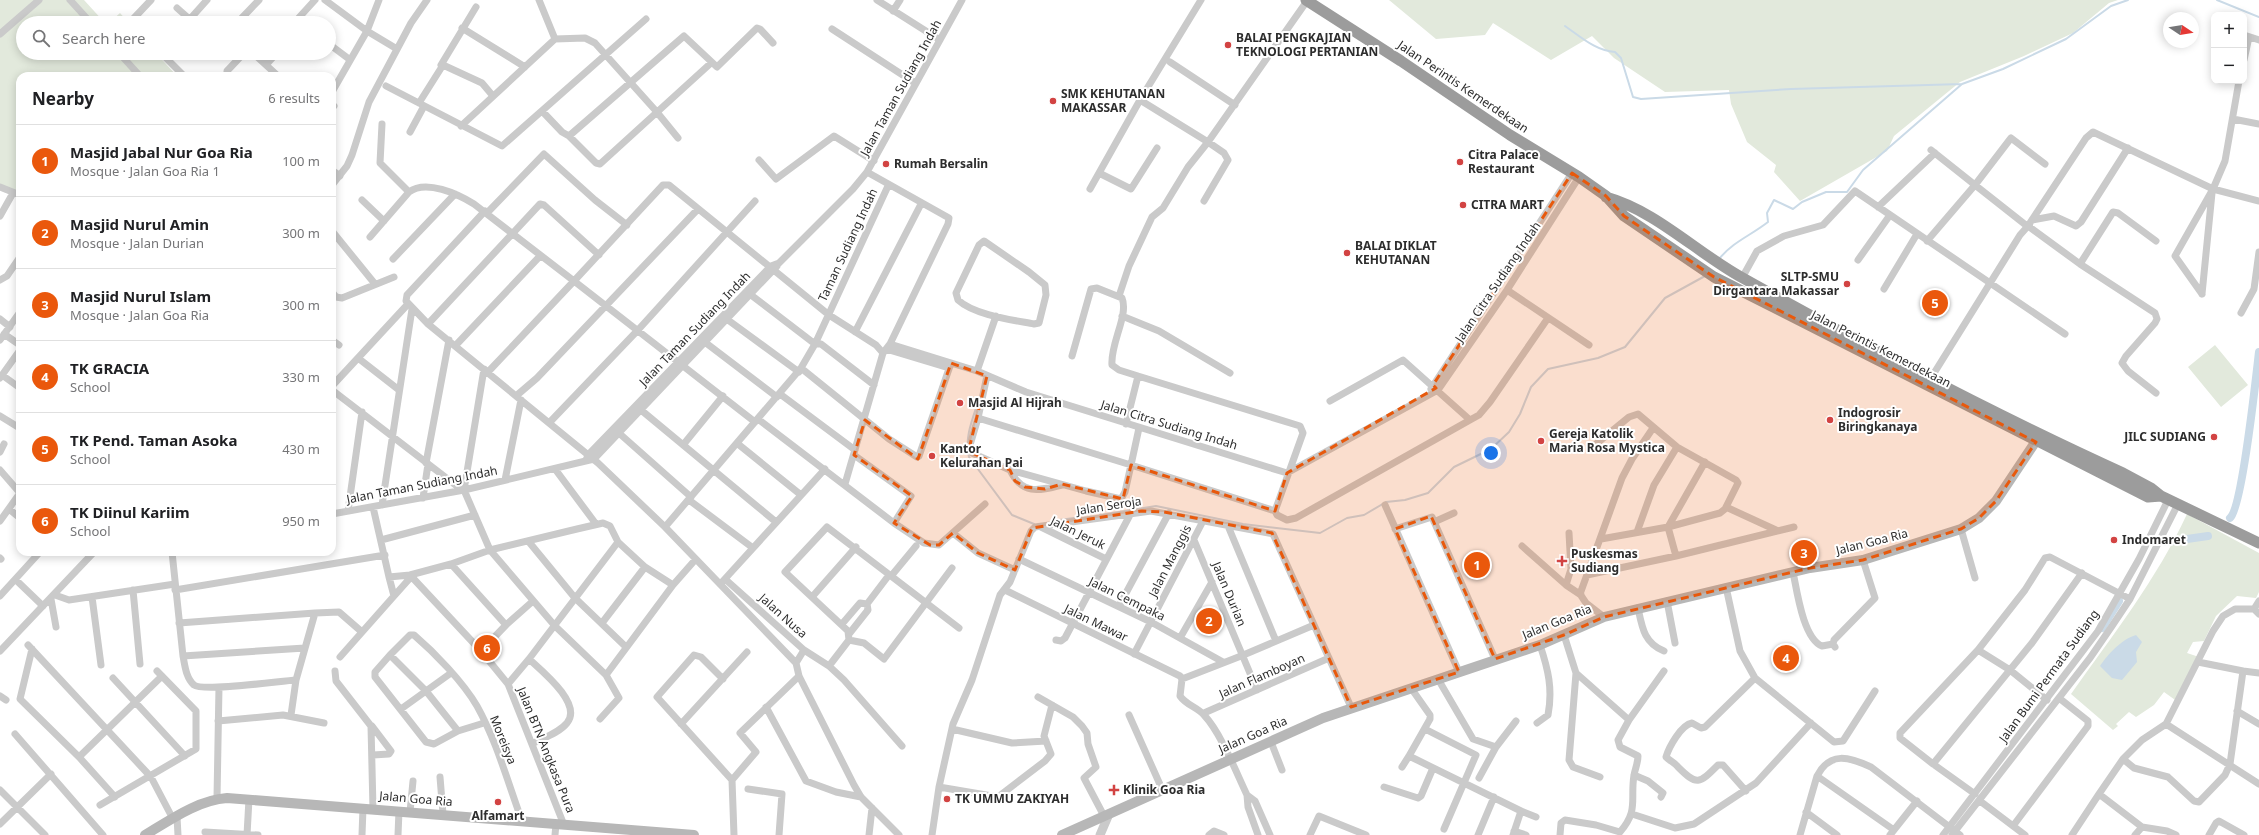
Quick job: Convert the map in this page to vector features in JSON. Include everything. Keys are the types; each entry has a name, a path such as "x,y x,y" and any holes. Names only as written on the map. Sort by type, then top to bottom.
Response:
{"highway":[{"name":"Jalan Perintis Kemerdekaan","path":"1306,0 1401,61 1510,135 1606,196 1630,205 1742,278 1931,378 2039,438"},
{"name":"Jalan Perintis Kemerdekaan","path":"1606,196 1624,216 1714,277 2039,438 2130,477 2169,500 2259,543"}],"main road":[{"name":"Jalan Goa Ria","path":"1062,835 1162,789 1351,707 1540,645 1604,617 1793,572 1863,560 1960,529 1980,518 1996,501 2039,438"},
{"name":"Jalan Goa Ria","path":"145,835 205,802 217,798 368,808 560,824 593,831 694,835"}],"street":[{"path":"21,16 39,0"},
{"path":"70,0 85,16"},
{"path":"136,16 151,0"},
{"path":"196,16 207,0"},
{"path":"244,16 259,0"},
{"path":"301,16 316,0"},
{"path":"325,0 367,31 396,49"},
{"path":"336,84 349,59 367,31 379,0"},
{"path":"336,180 340,176 357,143 366,107 396,49 427,0"},
{"path":"539,0 555,39"},
{"path":"876,0 940,40"},
{"path":"893,11 900,0"},
{"name":"Jalan Taman Sudiang Indah","path":"336,513 463,490 555,468 589,458 867,172 962,0"},
{"path":"1090,189 1140,100 1201,0"},
{"path":"1119,296 1129,266 1152,217 1163,208 1188,167 1235,105 1306,0"},
{"path":"410,132 441,65 476,7"},
{"path":"177,8 186,16"},
{"path":"386,86 502,146 604,54 646,19"},
{"path":"0,34 16,20"},
{"path":"462,28 525,67"},
{"path":"569,136 684,36 710,63 718,67 757,28 760,28 774,42"},
{"path":"832,29 915,84"},
{"path":"2247,36 2259,40"},
{"path":"461,126 555,39 585,38 595,43 678,138"},
{"path":"336,49 349,59"},
{"path":"125,60 136,72"},
{"path":"168,60 180,72"},
{"path":"227,72 237,60"},
{"path":"261,60 274,72"},
{"path":"266,65 271,60"},
{"path":"1170,62 1235,105"},
{"path":"542,111 562,132 569,136 596,163 600,164 710,63"},
{"path":"441,65 447,65 482,83 493,96"},
{"path":"2213,189 2202,294 2175,256 2213,189 2225,161 2238,84"},
{"path":"1140,100 1224,153 1228,160 1204,202"},
{"path":"2232,119 2259,124"},
{"path":"382,124 380,163 410,192"},
{"path":"1931,378 1990,282 2090,133 2097,133 2213,189 2259,201"},
{"path":"759,160 776,179 832,136 836,136 874,161"},
{"path":"1927,241 1975,185 2011,138 2045,164"},
{"path":"1099,173 1131,189 1156,148"},
{"path":"2029,224 2054,216 2076,226 2081,222 2128,148"},
{"path":"1878,207 1933,151 1975,185 2029,224 2080,264 2155,313 2157,319 2155,323 2126,356 2122,363 2128,371 2156,393"},
{"path":"463,490 486,371 627,225 595,200 544,154 407,295 406,301 428,324 449,340 456,346 486,371 518,398 549,423 665,528 719,586 796,663 798,676 861,797 899,835"},
{"path":"845,484 865,420 874,385 887,349 948,224 948,216 921,204 888,186 867,172"},
{"path":"336,173 340,176"},
{"name":"Jalan Citra Sudiang Indah","path":"1435,388 1482,327 1507,290 1575,175"},
{"name":"Jalan Citra Sudiang Indah","path":"1435,388 1475,322 1575,175"},
{"name":"Jalan Citra Sudiang Indah","path":"627,225 665,184 669,185 728,233 775,266 786,279 829,315 876,345 950,366 977,371 1026,392 1287,473"},
{"path":"370,237 410,192 423,186 455,194 467,199 486,212 540,256 638,330 680,365 825,469 894,523 930,545 939,545 985,504"},
{"name":"Taman Sudiang Indah","path":"665,528 800,370 829,315 888,186"},
{"path":"0,187 16,194"},
{"path":"1742,278 1757,251 1784,236 1823,225 1852,192 1856,192 2065,334"},
{"path":"393,259 455,194"},
{"path":"0,216 16,195"},
{"path":"362,200 384,221"},
{"path":"549,423 638,330 728,233 755,201"},
{"path":"428,324 538,205 542,204 599,255"},
{"path":"855,332 921,204"},
{"path":"505,480 518,398 698,209"},
{"path":"2080,264 2112,212 2118,213 2156,241"},
{"path":"1858,260 1890,215"},
{"path":"1884,289 1917,234"},
{"path":"336,236 375,284"},
{"path":"984,241 1029,272 1046,288 1046,295 1039,323 1034,324 996,316 966,305 956,297 956,293 966,270 979,245 984,241"},
{"path":"2240,313 2254,290 2259,252"},
{"path":"456,346 540,256"},
{"path":"0,280 7,276 16,263"},
{"path":"589,458 620,434 680,365 706,343 751,295 775,266"},
{"path":"336,297 342,298 394,277"},
{"path":"1072,356 1091,289 1097,288 1119,296 1123,300 1122,316 1112,353 1112,365 1119,370 1300,426 1303,433 1287,473 1275,511"},
{"path":"1507,290 1589,345"},
{"path":"751,295 815,344 821,344 874,385"},
{"path":"336,382 410,306"},
{"path":"382,505 410,306"},
{"path":"977,371 996,316"},
{"path":"1122,316 1159,331 1230,373"},
{"path":"16,318 2,337 16,343"},
{"path":"978,418 1275,511 1277,515 1287,520 1296,518 1479,415 1490,402 1548,318"},
{"path":"0,320 10,327"},
{"path":"728,320 800,370 889,439 918,457 950,366"},
{"path":"1475,322 1482,327"},
{"path":"423,498 427,463 449,340"},
{"path":"706,343 779,395 911,496 894,523"},
{"path":"16,356 1,377 16,386"},
{"path":"358,358 399,390"},
{"path":"1330,401 1403,360 1470,420"},
{"path":"987,376 978,418 970,445 972,453 1010,470 1100,495 1123,498 1138,428"},
{"path":"1126,424 1138,376"},
{"path":"1287,473 1429,393 1435,388"},
{"path":"336,393 463,490 490,550 555,626 606,675 619,698 600,719"},
{"path":"683,445 723,396"},
{"path":"641,410 776,522"},
{"path":"348,511 362,412"},
{"path":"1596,444 1634,414 1638,414 1653,428 1677,446 1738,482 1726,506 1717,515 1668,527 1600,539"},
{"path":"0,416 16,426"},
{"path":"1581,595 1622,478 1632,459 1653,428"},
{"path":"620,434 690,498 753,548"},
{"path":"0,452 4,444"},
{"path":"738,444 801,496"},
{"path":"1637,532 1654,485 1677,446"},
{"path":"1676,556 1668,527 1705,462"},
{"path":"555,468 596,524"},
{"path":"719,586 825,469"},
{"path":"0,470 16,488"},
{"path":"1010,470 1015,481 1032,490 1062,484"},
{"path":"0,520 16,499"},
{"name":"Jalan Bumi Permata Sudiang","path":"1954,832 1975,794 2098,632 2169,500"},
{"name":"Jalan Bumi Permata Sudiang","path":"1942,835 1954,832 1980,801 2090,658 2130,599 2169,500"},
{"path":"1385,505 1459,672"},
{"path":"1726,506 1776,530"},
{"path":"373,507 394,596"},
{"path":"9,509 16,515"},
{"name":"Jalan Seroja","path":"1041,527 1151,511 1169,513 1273,534 1351,707"},
{"path":"1056,640 1065,638 1132,513"},
{"path":"1119,606 1169,513"},
{"path":"1434,522 1454,513"},
{"path":"381,540 475,515"},
{"path":"1395,529 1430,517 1434,522 1495,659"},
{"name":"Jalan Manggis","path":"1134,654 1203,520"},
{"path":"389,577 411,576 490,550 529,542 596,524 609,525 618,542 645,567 673,586"},
{"path":"1228,526 1276,641"},
{"path":"952,568 926,603 884,659 864,643 849,637 842,624 785,572 798,555 827,527 856,547 926,603 959,628"},
{"path":"932,835 939,787 952,729 972,680 1000,595 1005,590 1015,570 1031,531 1041,527"},
{"name":"Jalan Jeruk","path":"1041,527 1106,559"},
{"path":"1587,575 1676,556 1776,530 1794,527"},
{"path":"1960,529 1975,578"},
{"path":"953,533 978,554 1015,570"},
{"path":"1566,585 1571,569 1569,533"},
{"name":"Jalan Durian","path":"1194,540 1228,618 1241,656 1256,690"},
{"path":"529,542 575,598 626,647"},
{"path":"508,684 555,626 618,542"},
{"path":"829,666 868,610 867,604 916,546"},
{"path":"1522,546 1566,585 1581,595 1604,617"},
{"path":"812,597 856,547"},
{"path":"53,597 65,600 133,590 175,587 385,555"},
{"path":"0,596 37,556"},
{"path":"0,651 90,556"},
{"path":"172,556 178,623 183,656 186,671 194,684 202,687 219,687 296,680"},
{"path":"1975,794 1900,738 1900,733 1978,650 2025,590 2046,557 2050,557 2082,573 2130,599"},
{"name":"Jalan Cempaka","path":"1019,559 1151,622 1223,662"},
{"path":"606,675 673,586 696,560"},
{"path":"1793,572 1798,598 1811,637 1822,646 1834,646 1834,640 1875,598 1863,560"},
{"path":"451,564 506,625"},
{"path":"602,623 645,567"},
{"path":"1934,764 2041,631 2082,573"},
{"path":"340,657 411,576"},
{"name":"Jalan BTN Angkasa Pura","path":"411,576 481,651 508,684 532,744 560,824"},
{"name":"Jalan Nusa","path":"725,579 804,650 829,666 848,683 902,746"},
{"path":"16,580 43,606"},
{"path":"1180,638 1212,582"},
{"path":"1726,587 1740,652 1755,678 1834,742 1843,741 1875,691"},
{"path":"133,590 140,664"},
{"name":"Jalan Mawar","path":"1005,590 1179,677"},
{"path":"53,597 56,627"},
{"path":"92,597 101,665"},
{"path":"481,651 506,625 533,601"},
{"path":"1667,601 1675,643"},
{"path":"2072,835 2123,759 2142,740 2166,724 2213,631 2224,615 2235,609 2256,611 2259,601"},
{"path":"842,624 860,603 867,604"},
{"path":"1638,608 1646,637 1654,647 1664,651"},
{"path":"178,623 339,612 362,632"},
{"path":"291,715 296,680 315,613"},
{"path":"1258,835 1248,807 1247,795 1230,759 1204,713 1189,705 1180,696 1179,677 1241,656 1314,625"},
{"name":"Moreisya","path":"390,655 412,634 451,673 475,704 484,723 522,821"},
{"path":"1564,635 1576,673 1568,760 1573,767 1600,777"},
{"path":"1537,723 1548,716 1550,699 1550,672 1540,645"},
{"path":"115,797 79,757 20,699 30,647 107,731 152,777 175,818 178,835"},
{"path":"183,656 305,648"},
{"path":"796,663 804,650"},
{"path":"1978,650 2010,670 2047,700"},
{"path":"681,724 747,652"},
{"path":"458,731 426,691 390,655 374,674 429,744 458,731 484,723"},
{"path":"723,679 701,657 694,655 657,697 732,780 734,835"},
{"name":"Jalan Flamboyan","path":"1204,713 1329,658"},
{"path":"529,659 559,689 570,708 571,713 565,725 532,744"},
{"path":"2198,662 2259,673"},
{"path":"335,671 336,681 391,751 389,754 373,755"},
{"path":"1560,835 1561,823 1565,820 1610,832 1620,832 1632,814 1634,775 1638,756 1620,747 1618,740 1628,720 1664,671"},
{"path":"2123,759 2134,768 2168,777 2197,802 2225,775 2230,764 2244,671"},
{"path":"401,709 451,673"},
{"path":"1576,673 1628,720"},
{"path":"79,757 135,703 159,674 196,711 196,749 152,777 100,805"},
{"path":"732,780 756,752 740,733 798,676"},
{"path":"113,678 185,756"},
{"path":"1746,791 1723,765 1718,765 1702,779 1694,781 1690,780 1666,757 1668,750 1685,727 1692,723 1701,728 1705,727 1755,678"},
{"path":"1438,679 1473,739 1496,747"},
{"path":"217,798 219,687"},
{"path":"1402,767 1430,720 1430,715 1411,688"},
{"path":"1038,696 1073,717 1087,733 1088,744 1096,767 1084,778 1106,815 1100,835"},
{"path":"2013,826 2088,726 2088,721 2059,698"},
{"path":"939,787 1000,796 1048,758 1051,750 1044,736 1052,705"},
{"path":"766,707 806,781 836,792 861,797"},
{"path":"2237,711 2259,724"},
{"path":"218,721 291,715 324,723"},
{"path":"1129,715 1162,789"},
{"path":"1479,778 1496,747 1516,721"},
{"path":"1632,814 1672,827 1682,828 1694,824 1746,791 1779,760 1811,723"},
{"path":"2166,724 2259,784"},
{"path":"362,835 368,808 373,755 371,726"},
{"path":"952,729 1012,743 1046,742"},
{"path":"1425,729 1476,755 1444,829"},
{"path":"15,734 103,835"},
{"path":"1271,742 1282,770"},
{"path":"1409,756 1536,817"},
{"path":"1800,835 1818,776 1825,764 1836,758 1861,762 1871,767 1917,801 1954,832"},
{"path":"1384,787 1418,798 1433,768"},
{"path":"0,824 51,774"},
{"path":"1634,775 1658,788 1663,793 1662,797"},
{"path":"1818,776 1892,833 1917,801"},
{"path":"440,777 443,814"},
{"path":"410,812 413,781"},
{"path":"748,789 782,794 778,835"},
{"path":"0,790 45,835"},
{"path":"2099,794 2142,827 2167,830 2176,835"},
{"path":"1247,795 1255,801 1270,835"},
{"path":"1478,835 1494,797"},
{"path":"247,835 249,799"},
{"path":"1980,801 2025,835"},
{"path":"869,835 872,808"},
{"path":"398,835 399,811"},
{"path":"1521,811 1514,833 1526,835"},
{"path":"1806,812 1837,835"},
{"path":"1310,835 1319,816 1366,835"},
{"path":"2209,835 2219,821 2244,835"},
{"path":"555,835 560,824"},
{"path":"2135,835 2142,827"},
{"path":"1209,835 1214,831 1224,835"},
{"path":"205,832 258,835"}],"highlighted area":[{"path":"1572,173 1606,196 1624,216 1714,277 2036,442 1996,501 1979,518 1961,529 1863,560 1810,568 1604,617 1564,635 1495,659 1431,516 1395,529 1459,672 1351,707 1272,533 1164,512 1142,511 1032,528 1015,570 978,553 953,533 939,545 930,545 894,523 912,496 854,455 855,450 865,420 918,459 951,363 987,376 970,445 972,453 1010,470 1015,481 1025,487 1045,489 1062,484 1123,499 1131,465 1275,511 1287,473 1436,388 1433,385"}],"shaded area":[{"path":"0,0 84,0 99,16 16,16 16,60 162,60 173,72 16,72 16,194 0,188"},
{"path":"1389,0 2118,0 2109,3 2073,33 2024,56 1960,82 1894,136 1887,151 1800,201 1774,172 1776,165 1747,142 1731,104 1729,90 1665,92 1614,58 1592,36 1551,60 1493,23 1485,35 1436,39"},
{"path":"2215,345 2248,385 2221,407 2188,367"},
{"path":"2187,514 2259,553 2259,592 2256,598 2237,596 2216,616 2204,641 2193,642 2187,653 2199,657 2178,702 2164,692 2154,705 2136,717 2129,712 2116,724 2118,726 2113,730 2071,694 2118,629 2148,584"}],"water":[{"path":"2136,635 2142,642 2136,652 2137,662 2122,680 2112,678 2100,666 2116,648 2126,640"}],"waterway":[{"path":"1719,259 1736,243 1768,222 1767,213 1774,200 1793,209 1802,202 1826,192 1847,192 1863,170 1962,84 2003,69 2066,39 2111,6 2128,0"},
{"path":"2217,0 2259,17"},
{"path":"1565,26 1595,46 1615,52 1621,58 1633,97 1641,99 1791,89 1962,84"},
{"path":"1100,515 1156,506 1243,524 1320,533 1347,518 1364,515 1386,502 1405,500 1428,493 1454,467 1491,449 1509,432 1520,414 1531,387 1548,369 1598,358 1625,347 1665,298 1705,276"},
{"path":"2230,518 2235,509 2244,468 2259,352"},
{"path":"979,399 968,435 969,457 1012,515 1034,524"},
{"path":"1052,521 1074,518"},
{"path":"2166,542 2208,536"},
{"path":"2102,628 2119,601"}],"place":[{"name":"BALAI PENGKAJIAN TEKNOLOGI PERTANIAN","path":"1228,45"},
{"name":"SMK KEHUTANAN MAKASSAR","path":"1053,101"},
{"name":"Citra Palace Restaurant","path":"1460,162"},
{"name":"Rumah Bersalin","path":"886,164"},
{"name":"CITRA MART","path":"1463,205"},
{"name":"BALAI DIKLAT KEHUTANAN","path":"1347,253"},
{"name":"SLTP-SMU Dirgantara Makassar","path":"1847,284"},
{"name":"TK Pend. Taman Asoka","path":"1935,303"},
{"name":"Masjid Al Hijrah","path":"960,403"},
{"name":"Indogrosir Biringkanaya","path":"1830,420"},
{"name":"JILC SUDIANG","path":"2214,437"},
{"name":"Gereja Katolik Maria Rosa Mystica","path":"1541,441"},
{"name":"Kantor Kelurahan Pai","path":"932,456"},
{"name":"Indomaret","path":"2114,540"},
{"name":"Masjid Nurul Islam","path":"1804,553"},
{"name":"Puskesmas Sudiang","path":"1562,561"},
{"name":"Masjid Jabal Nur Goa Ria","path":"1477,565"},
{"name":"Masjid Nurul Amin","path":"1209,621"},
{"name":"TK Diinul Kariim","path":"487,648"},
{"name":"TK GRACIA","path":"1786,658"},
{"name":"Klinik Goa Ria","path":"1114,790"},
{"name":"TK UMMU ZAKIYAH","path":"947,799"},
{"name":"Alfamart","path":"498,802"}]}
